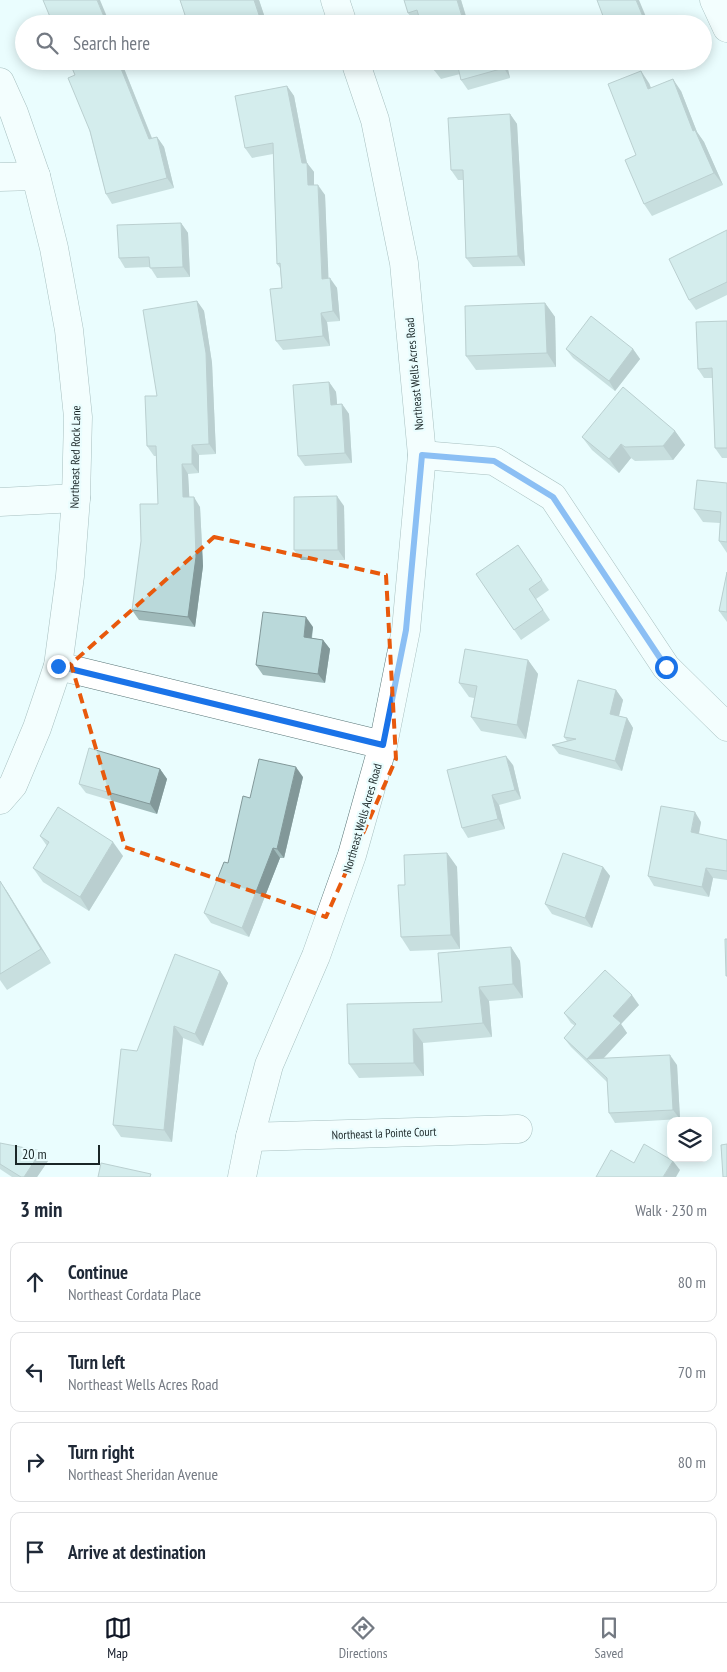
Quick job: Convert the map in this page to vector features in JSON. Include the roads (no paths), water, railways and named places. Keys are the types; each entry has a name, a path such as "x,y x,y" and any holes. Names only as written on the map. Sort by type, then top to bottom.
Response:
{"street":[{"path":"336,0 340,15"},
{"path":"714,0 727,28"},
{"name":"Northeast Wells Acres Road","path":"242,1177 250,1137 269,1065 316,956 352,855 383,745 406,630 422,455 404,263 375,120 359,70"},
{"name":"Northeast Red Rock Lane","path":"0,82 14,113 36,176 54,248 70,330 78,416 76,498 70,576 58,666 38,728 12,785 0,800"},
{"path":"0,178 36,176"},
{"path":"422,455 494,461 553,497 666,667 727,726"},
{"path":"0,502 76,498"},
{"path":"58,666 383,745"},
{"name":"Northeast la Pointe Court","path":"250,1137 518,1129"}]}
